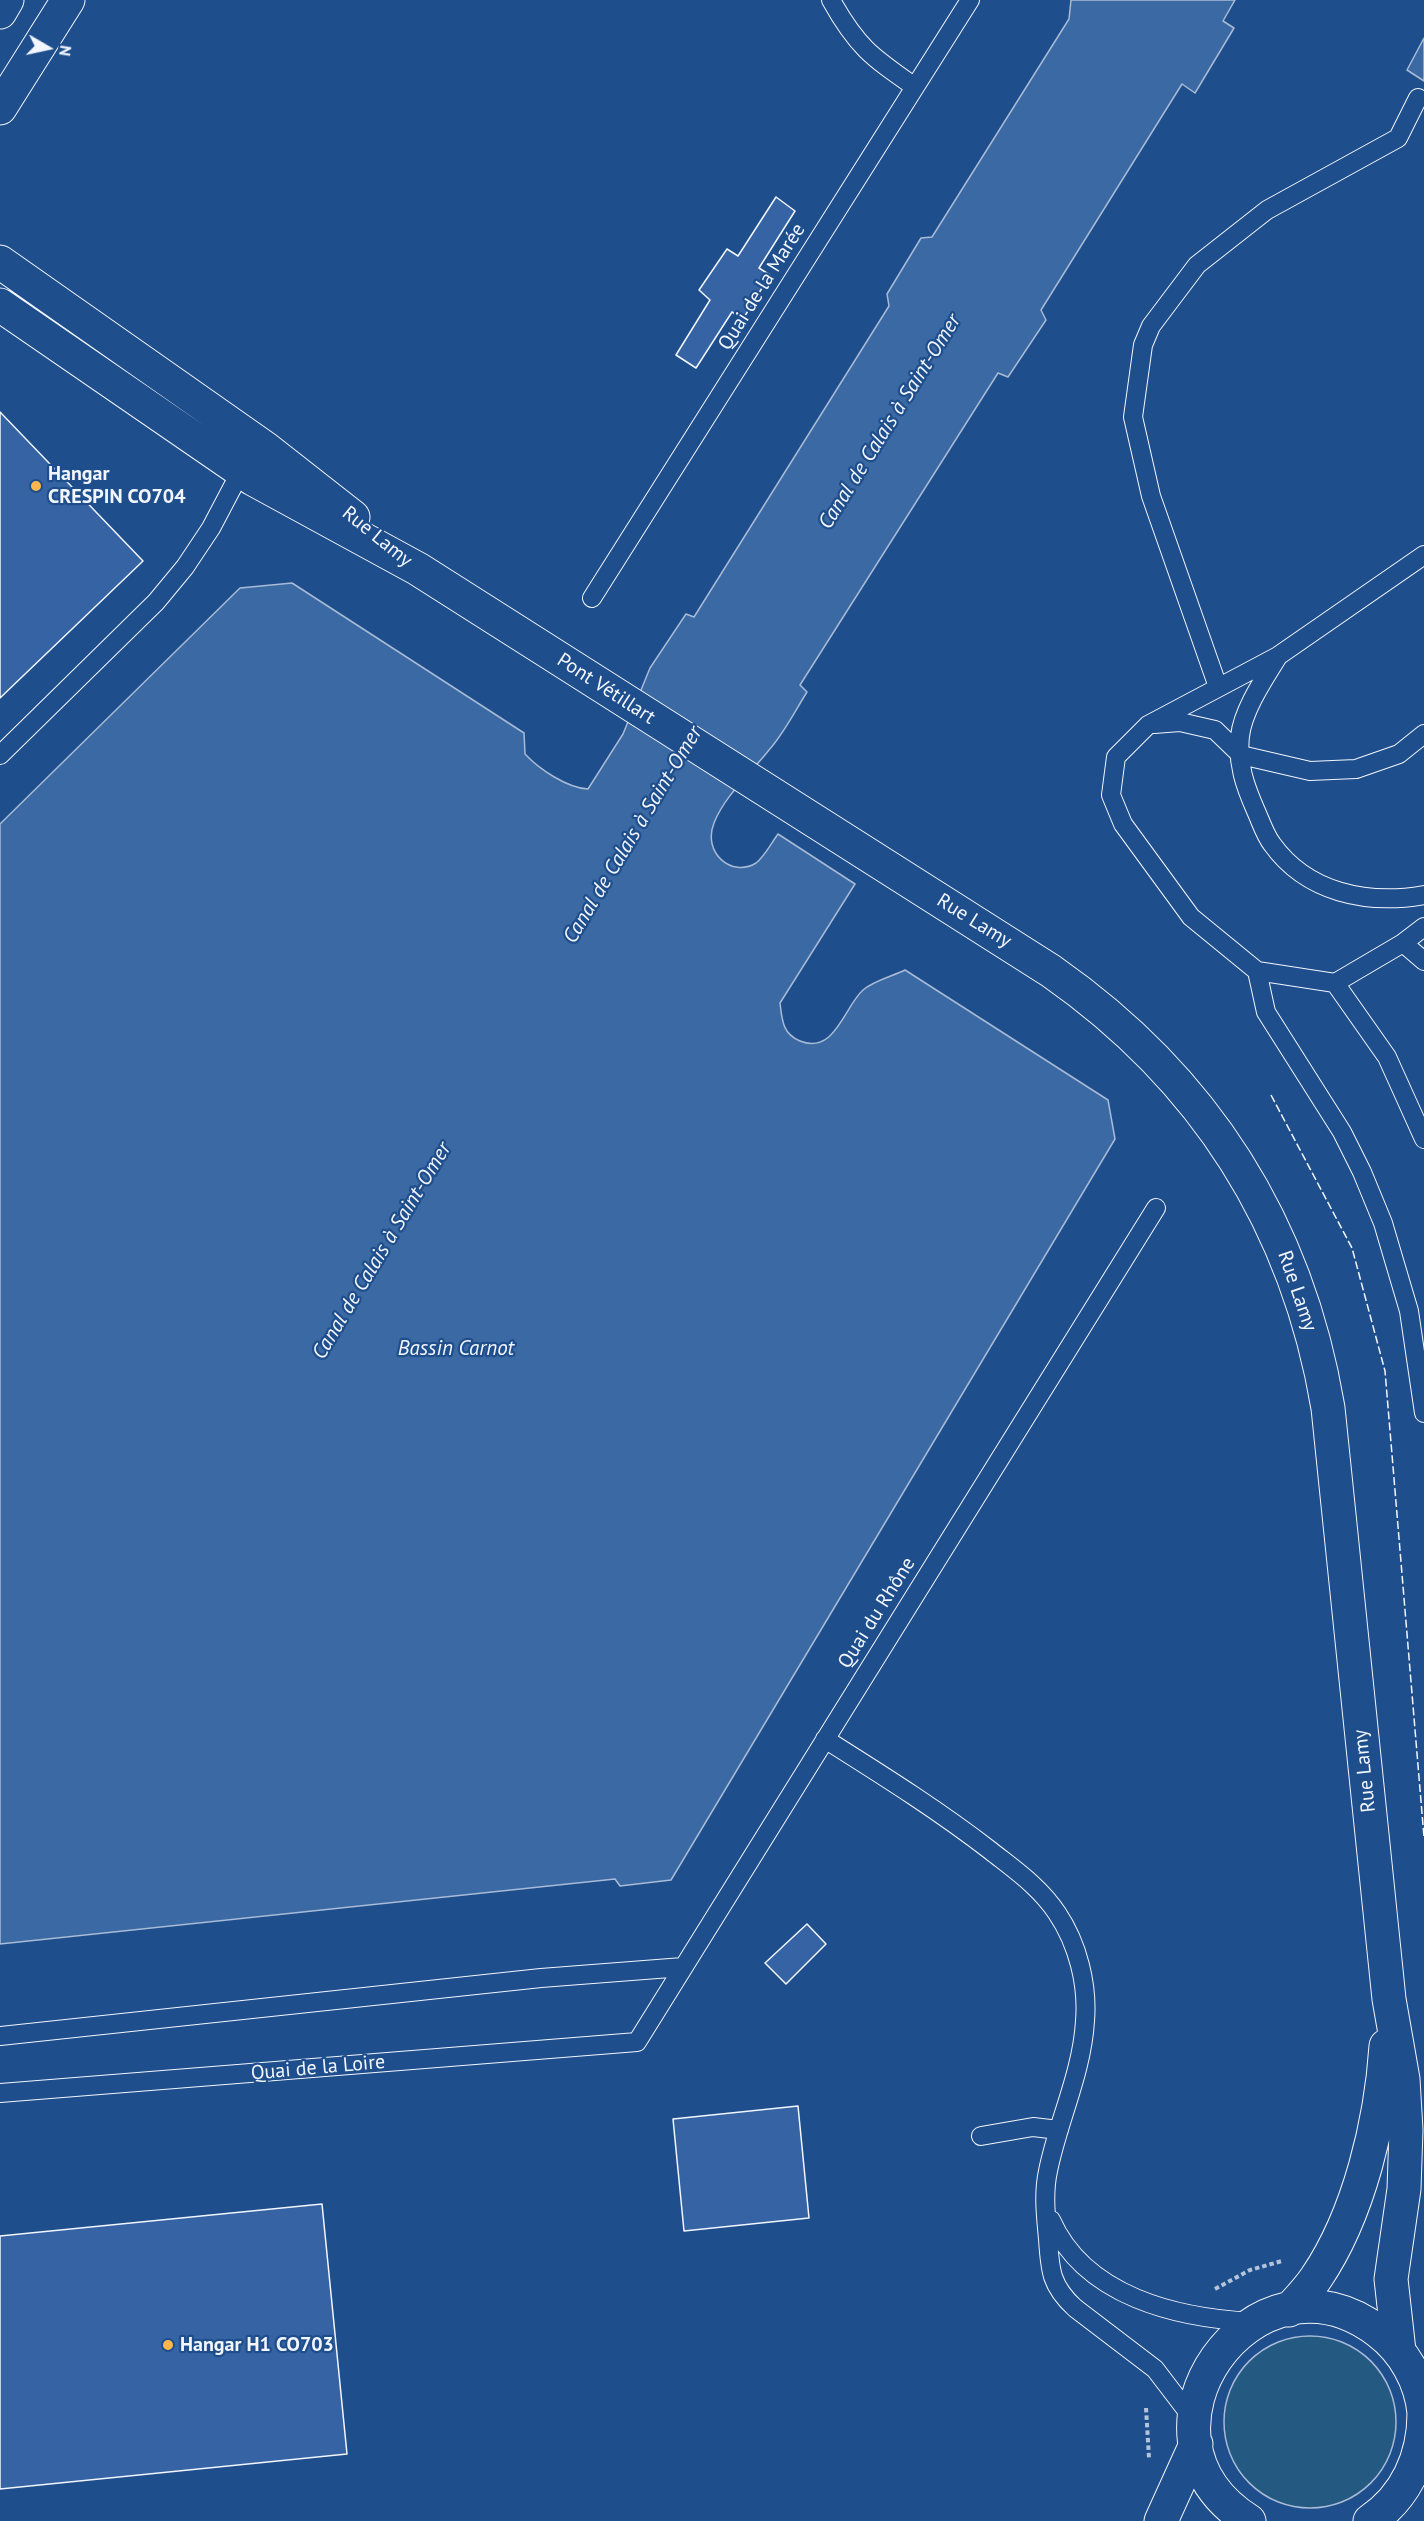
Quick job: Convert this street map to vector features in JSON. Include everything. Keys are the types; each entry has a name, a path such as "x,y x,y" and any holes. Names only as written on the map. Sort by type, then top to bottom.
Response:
{"street":[{"path":"0,12 8,0"},
{"path":"0,108 68,0"},
{"name":"Rue Lamy","path":"0,262 265,448 418,569"},
{"name":"Rue Lamy","path":"0,305 241,471 418,569"},
{"name":"Pont Vétillart","path":"418,569 794,809"},
{"name":"Rue Lamy","path":"794,809 1022,951 1080,991 1131,1033 1185,1089 1252,1185 1270,1220 1302,1300 1322,1373 1328,1408 1389,1999 1402,2079 1406,2130 1405,2178 1391,2279 1410,2361"},
{"name":"Rue Lamy","path":"1289,2310 1315,2280 1348,2218 1366,2161 1383,2079 1389,1999"},
{"path":"1249,2521 1228,2505 1213,2487 1203,2467 1195,2432 1197,2396 1209,2366 1229,2341 1255,2322 1289,2310 1319,2308 1349,2315 1377,2330 1410,2361 1424,2412 1423,2442 1404,2521"},
{"path":"1161,2521 1195,2432"},
{"path":"1370,2521 1393,2503 1417,2465"}],"lane":[{"path":"831,0 852,36 863,49 915,87"},
{"name":"Quai de la Marée","path":"592,598 970,0"},
{"path":"1218,687 1151,496 1133,417 1143,345 1151,326 1197,265 1267,210 1398,138 1418,98"},
{"path":"0,755 156,602 185,567 211,528 241,471"},
{"path":"1424,555 1278,656 1148,725 1116,757 1111,795 1123,824 1191,917 1257,971 1335,983 1403,943 1424,927"},
{"path":"1278,656 1256,691 1240,735 1242,778 1271,843 1294,870 1334,892 1366,898 1405,898 1424,895"},
{"path":"1148,725 1180,722 1215,730 1241,755 1310,771 1356,769 1399,754 1424,734"},
{"path":"1403,943 1424,961"},
{"path":"1257,971 1266,1012 1342,1132 1362,1172 1397,1267 1409,1311 1424,1413"},
{"path":"1335,983 1387,1057 1424,1138"},
{"name":"Quai du Rhône","path":"637,2042 1156,1208"},
{"path":"825,1739 950,1819 1027,1878 1064,1923 1082,1976 1085,2022 1079,2056 1048,2170 1045,2204 1051,2272 1058,2291 1084,2315 1155,2369 1195,2432"},
{"path":"0,2036 541,1978 683,1967"},
{"name":"Quai de la Loire","path":"0,2093 637,2042"},
{"path":"981,2136 1033,2127 1059,2130"},
{"path":"1045,2204 1065,2246 1086,2268 1110,2284 1153,2305 1186,2315 1255,2322"}],"shaded area":[{"path":"1310,2336 1327,2337 1343,2342 1358,2350 1371,2361 1382,2374 1390,2389 1395,2405 1395,2439 1390,2455 1382,2470 1371,2483 1358,2494 1343,2502 1327,2507 1310,2508 1293,2507 1277,2502 1262,2494 1249,2483 1238,2470 1230,2455 1225,2439 1224,2422 1225,2405 1230,2389 1238,2374 1249,2361 1262,2350 1277,2342 1293,2337"}],"water":[{"name":"Bassin Carnot","path":"1071,0 1235,0 1223,21 1234,28 1195,93 1182,84 1041,310 1046,320 1008,377 998,373 800,685 807,692 789,722 725,803 711,834 716,853 729,865 747,867 756,863 778,834 855,884 780,1003 784,1026 790,1035 812,1044 822,1041 838,1027 863,990 905,970 1108,1100 1115,1139 671,1880 620,1886 615,1879 0,1944 0,824 240,588 292,583 524,733 525,754 538,766 571,785 588,789 623,734 650,668 686,614 694,617 889,306 887,294 921,238 932,237 1069,19"},
{"path":"1424,38 1424,81 1407,70"}],"building":[{"path":"776,197 795,211 759,268 770,275 743,319 732,312 696,368 676,355 710,300 699,290 727,249 738,256"},
{"name":"Hangar CRESPIN CO704","path":"0,412 143,561 0,698"},
{"path":"807,1924 826,1944 786,1984 765,1963"},
{"path":"798,2106 809,2218 684,2231 673,2119"},
{"name":"Hangar H1 CO703","path":"322,2204 347,2454 0,2489 0,2236"}],"fence":[{"path":"1271,1095 1352,1248 1385,1371 1424,1837"}],"place":[{"name":"Hangar CRESPIN CO704","path":"36,486"},
{"name":"Hangar H1 CO703","path":"168,2345"}],"water label":[{"name":"Canal de Calais à Saint-Omer","path":"890,422"},
{"name":"Canal de Calais à Saint-Omer","path":"633,835"},
{"name":"Canal de Calais à Saint-Omer","path":"382,1251"}]}
